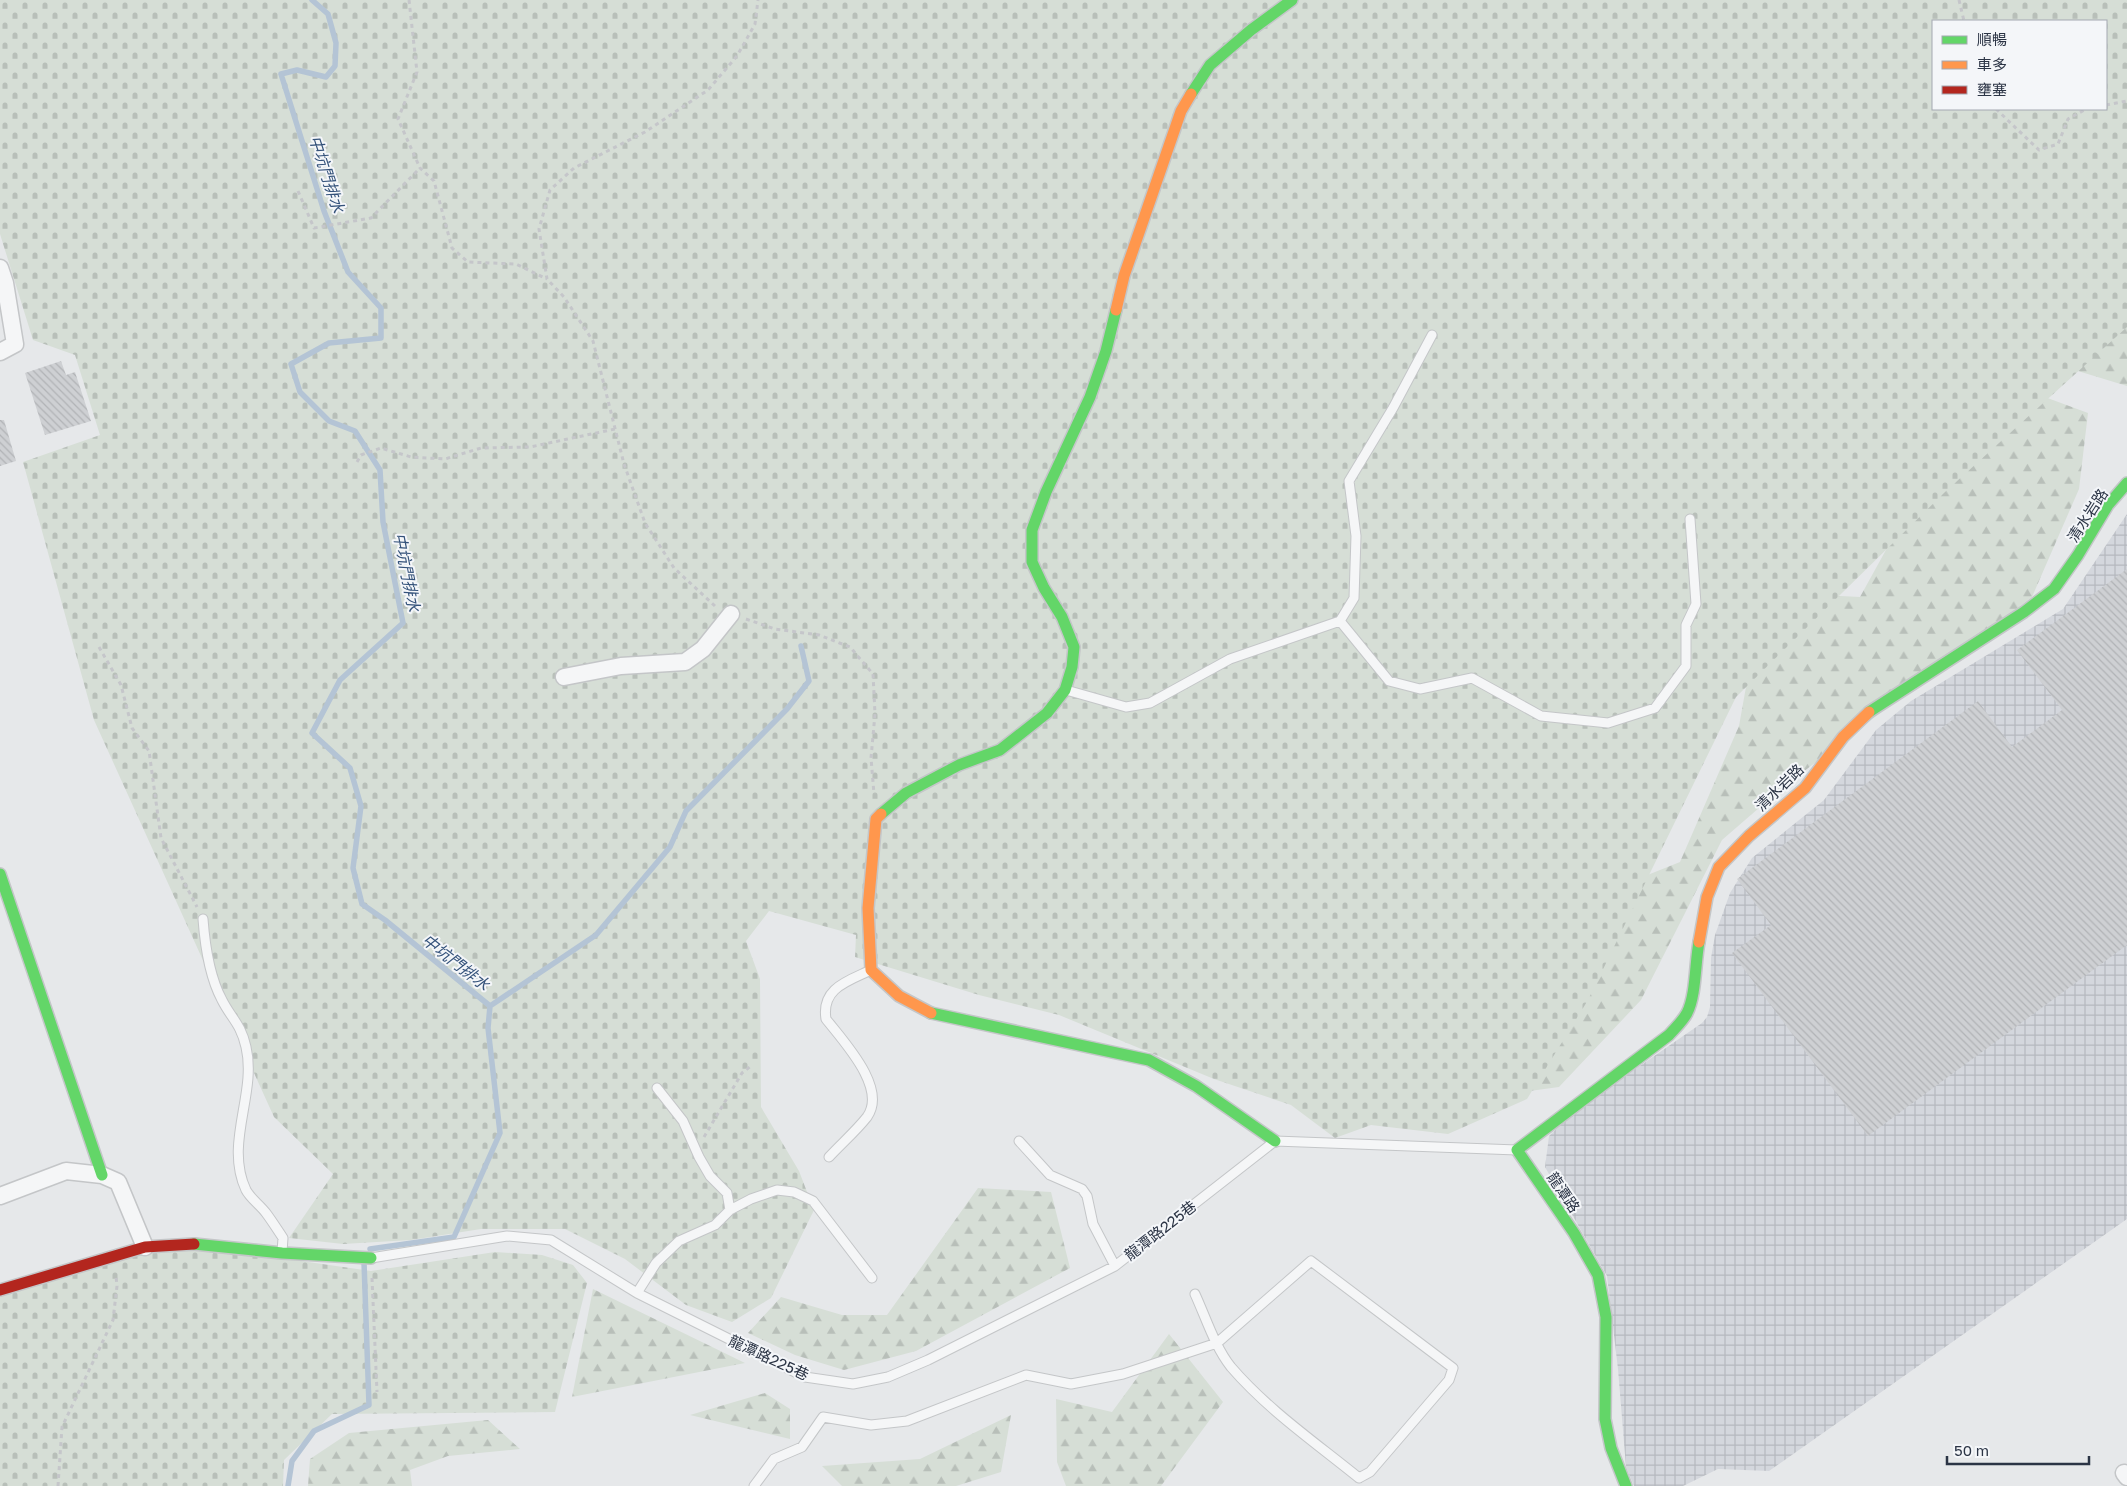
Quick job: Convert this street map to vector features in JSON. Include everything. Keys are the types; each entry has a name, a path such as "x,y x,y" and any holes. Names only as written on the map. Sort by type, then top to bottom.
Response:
{"street":[{"path":"1275,1140 1196,1086 1149,1060 933,1014 899,996 871,970 868,908 876,820 906,793 959,765 1000,750 1047,713 1066,690 1072,667 1074,647 1062,617 1044,588 1032,562 1032,530 1046,492 1090,397 1106,351 1124,276 1181,111 1210,65 1251,30 1292,0"},
{"path":"0,268 5,283 15,344 0,352"},
{"name":"清水岩路","path":"1517,1150 1669,1035 1687,1014 1693,992 1694,968 1707,897 1719,867 1749,836 1805,788 1843,737 1870,712 2024,612 2054,589 2078,555 2108,505 2127,484"},
{"path":"564,676 621,666 685,662 703,649 732,614"},
{"path":"0,874 102,1176"},
{"name":"龍潭路","path":"1517,1150 1574,1233 1598,1275 1606,1316 1605,1419 1611,1448 1626,1486"},
{"path":"0,1196 66,1171 102,1176 118,1182 145,1247"},
{"path":"0,1290 145,1247 189,1244 282,1253 371,1258"}],"lane":[{"path":"1066,690 1126,707 1150,703 1230,659 1340,621 1354,598 1356,536 1349,481 1393,408 1432,335"},
{"path":"1340,621 1389,681 1420,690 1472,678 1541,716 1608,723 1655,708 1686,666 1686,625 1696,604 1690,519"},
{"path":"203,919 204,943 211,969 222,1000 238,1021 246,1047 249,1075 238,1143 240,1168 246,1190 283,1238 282,1253"},
{"path":"829,1157 868,1116 871,1107 871,1093 866,1073 826,1019 824,1009 827,1000 836,986 871,970"},
{"path":"657,1088 683,1121 710,1176 727,1193 730,1210"},
{"path":"1275,1140 1517,1150"},
{"name":"龍潭路225巷","path":"371,1258 507,1236 551,1240 637,1293 806,1377 853,1384 888,1377 928,1360 1115,1266 1275,1140"},
{"path":"1019,1141 1050,1176 1082,1189 1087,1196 1093,1224 1115,1266"},
{"path":"637,1293 656,1263 679,1241 715,1225 730,1210 751,1199 777,1190 794,1192 813,1201 872,1278"},
{"path":"754,1486 774,1459 802,1447 823,1417 871,1425 907,1421 1026,1375 1071,1384 1122,1374 1217,1343 1311,1261 1453,1368 1449,1380 1370,1472 1359,1482 1273,1408 1230,1366 1217,1343 1195,1294"}],"path":[{"path":"410,0 417,72 398,119 420,168 434,181 452,248 468,262 516,264 547,279 564,297 593,341 615,429 645,523 674,568 711,604 732,614 775,629 819,635 850,647 873,674 875,714 871,758 876,820"},
{"path":"547,279 539,229 550,190 574,168 645,132 708,90 737,56 755,24 758,0"},
{"path":"1959,0 1964,20"},
{"path":"2107,105 2127,101"},
{"path":"1997,110 2039,150 2058,144 2068,119 2084,110"},
{"path":"298,191 314,228 371,218 420,168"},
{"path":"357,462 361,455 381,448 411,457 446,459 481,448 530,447 615,429"},
{"path":"99,647 121,685 132,728 149,751 162,838 203,919"},
{"path":"695,1147 707,1135 712,1121 742,1073 751,1066"},
{"path":"58,1486 62,1427 113,1320 117,1286 113,1258"},
{"path":"371,1258 377,1392"}],"shaded area":[{"path":"2127,514 2127,1219 1769,1471 1718,1469 1683,1486 1634,1486 1626,1467 1618,1369 1607,1276 1545,1167 1549,1136 1576,1110 1702,1023 1707,1017 1710,1007 1711,958 1715,935 1730,893 1752,858 1824,800 1876,730 1911,701 2063,609"}],"green space":[{"path":"0,0 2127,0 2127,327 1945,492 1736,697 1588,1000 1527,1099 1448,1134 1371,1125 1335,1138 1291,1105 1214,1079 1059,1015 979,995 855,957 856,935 769,911 746,941 760,979 761,1107 799,1171 814,1210 771,1298 732,1322 686,1305 625,1259 565,1229 481,1229 411,1240 343,1244 289,1238 333,1174 274,1117 94,720 23,462 100,435 75,355 33,340 0,234"},
{"path":"2127,274 2127,386 1996,346"},
{"path":"1983,374 2088,413 2079,489 2032,597 1782,788 1722,840 1641,1000 1559,1087 1417,1106 1590,898 1680,862 1739,726 1763,592 1860,597"},
{"path":"978,1188 1051,1192 1070,1268 916,1351 844,1370 795,1355 748,1333 781,1297 842,1315 887,1315"},
{"path":"175,1243 371,1271 495,1252 542,1255 573,1265 587,1283 555,1412 332,1414 284,1460 283,1486 0,1486 0,1290"},
{"path":"593,1289 745,1363 572,1397"},
{"path":"1169,1334 1223,1402 1161,1486 1066,1486 1057,1462 1056,1399 1112,1412"},
{"path":"765,1393 790,1409 790,1439 690,1415"},
{"path":"1011,1415 1001,1472 956,1486 842,1486 822,1466 920,1459"},
{"path":"488,1420 520,1449 448,1456 410,1470 412,1486 308,1486 310,1459 349,1433"}],"building":[{"path":"61,361 66,375 75,372 91,421 45,435 25,373"},
{"path":"0,420 4,420 16,461 0,466"},
{"path":"2127,569 2127,945 1868,1136 1732,953 1771,925 1737,879 1978,701 2012,747 2062,710 2017,650"}],"waterway":[{"name":"中坑門排水","path":"312,0 328,14 336,43 335,66 326,77 297,70 281,74 324,211 348,272 381,308 381,338 329,343 291,364 300,392 329,421 355,431 380,470 383,522 403,623 340,680 312,733 350,768 361,806 353,868 362,904 385,920 490,1006 488,1028 500,1133 454,1237 370,1249"},
{"path":"490,1006 596,935 670,847 686,811 787,709 809,681 801,646"},
{"name":"中坑門排水","path":"288,1486 292,1461 314,1431 369,1405 364,1262"}],"traffic: fast":[{"path":"1191,94 1210,65 1251,30 1292,0"},
{"path":"881,814 906,793 959,765 1000,750 1047,713 1065,690 1072,667 1074,647 1062,617 1044,588 1032,562 1032,530 1046,492 1090,397 1106,351 1116,310"},
{"path":"1869,712 2024,612 2054,589 2078,555 2108,505 2127,483"},
{"path":"0,874 102,1175"},
{"path":"1626,1486 1611,1448 1605,1419 1606,1317 1598,1275 1574,1233 1517,1150 1669,1035 1679,1024 1687,1013 1692,998 1699,942"},
{"path":"931,1013 1149,1060 1196,1086 1275,1141"},
{"path":"194,1244 282,1253 371,1258"}],"traffic: slow":[{"path":"1116,310 1124,276 1181,111 1191,94"},
{"path":"1699,942 1707,897 1719,867 1749,836 1805,788 1843,737 1869,712"},
{"path":"881,814 876,819 868,908 871,970 899,996 931,1013"}],"traffic: jam":[{"path":"0,1290 145,1247 194,1244"}]}
